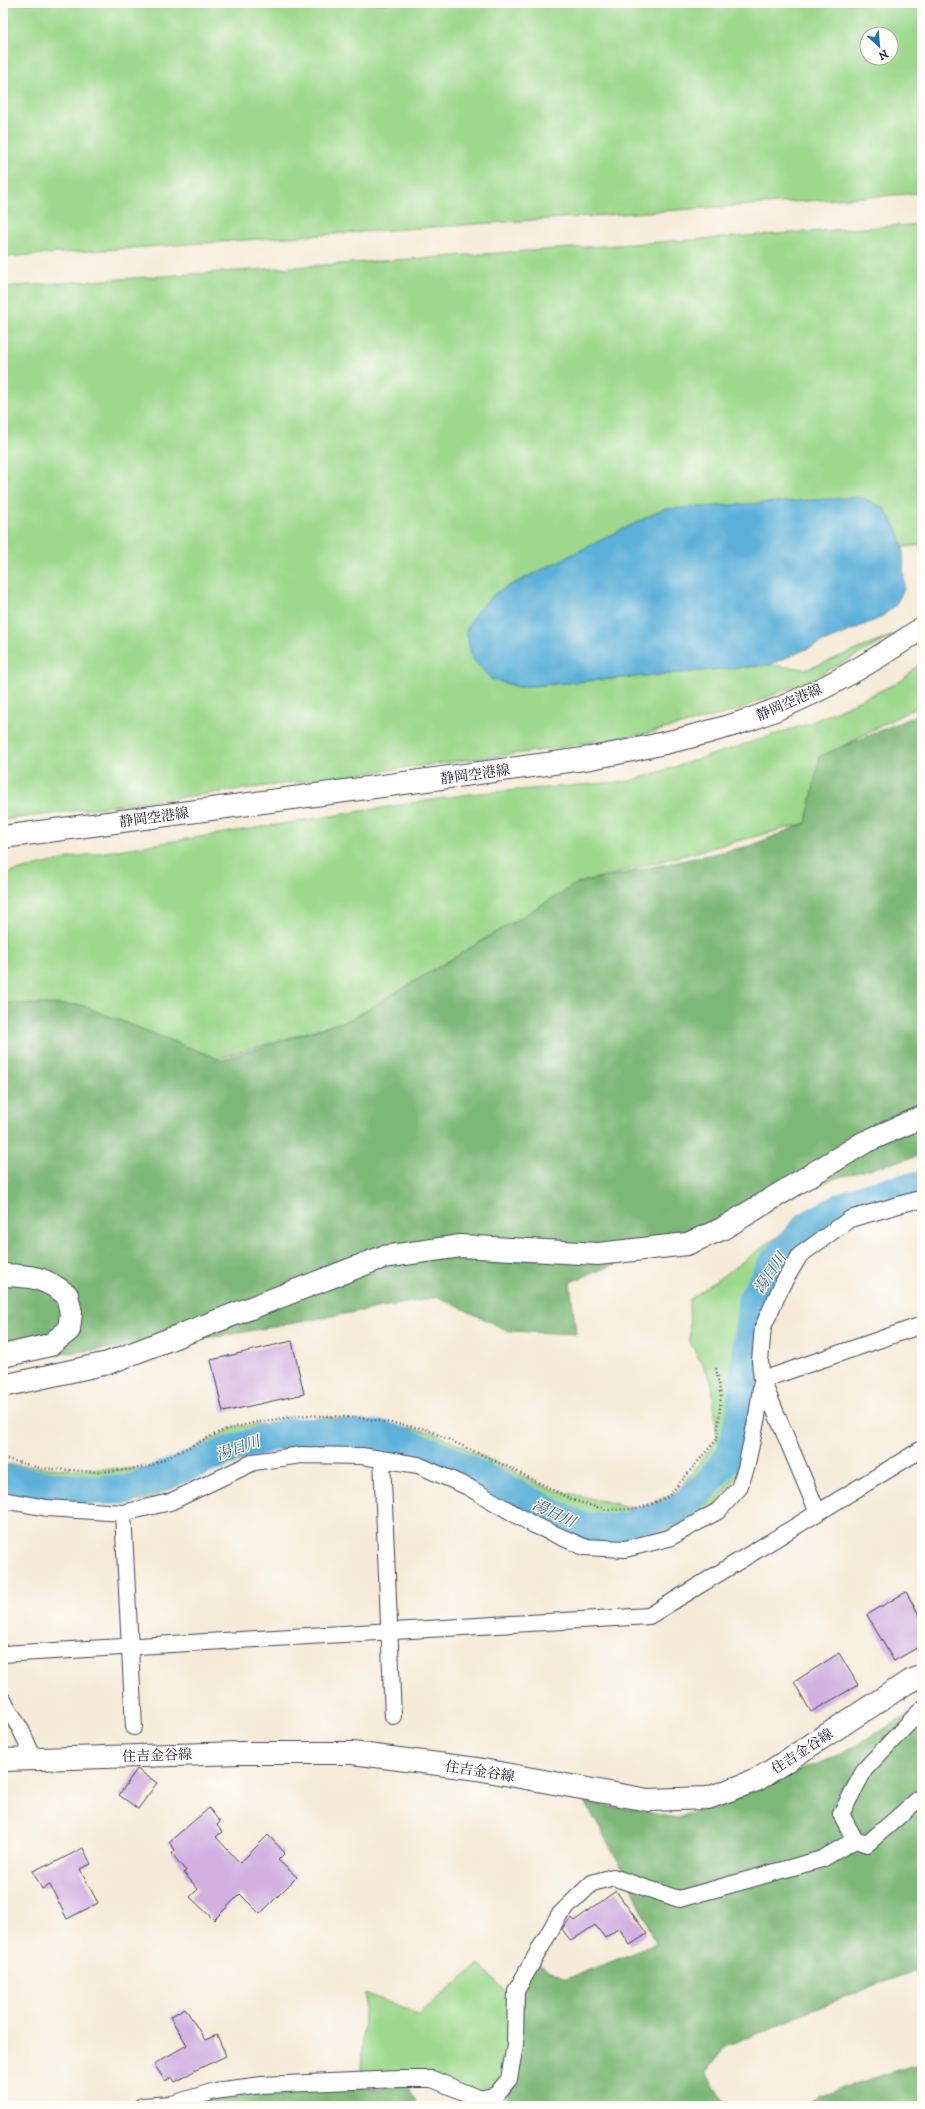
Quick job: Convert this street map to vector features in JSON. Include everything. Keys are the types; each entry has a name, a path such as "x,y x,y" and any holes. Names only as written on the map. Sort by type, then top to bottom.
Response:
{"main road":[{"name":"静岡空港線","path":"3,837 591,758 667,744 740,723 781,708 880,657 922,628"},
{"path":"3,1386 108,1363 383,1256 461,1246 598,1254 687,1244 722,1229 865,1142 922,1117"},
{"path":"3,1275 31,1276 52,1283 67,1295 71,1313 68,1330 50,1345 3,1356"},
{"name":"住吉金谷線","path":"3,1760 241,1753 352,1753 476,1769 648,1800 708,1798 757,1780 908,1682 922,1676"}],"street":[{"path":"3,1500 47,1508 123,1513 170,1502 254,1462 301,1455 382,1459 418,1465 468,1487 534,1525 584,1546 625,1548 669,1538 718,1511 739,1488 746,1468 757,1417 762,1380 760,1361 762,1327 782,1285 800,1255 850,1219 916,1200 922,1201"},
{"path":"762,1380 922,1325"},
{"path":"762,1380 818,1513"},
{"path":"3,1654 649,1616 922,1450"},
{"path":"382,1459 393,1716"},
{"path":"123,1513 128,1646 134,1727"},
{"path":"3,1700 21,1730 34,1759"},
{"path":"922,1709 865,1769 842,1814 855,1840 867,1844 922,1796"},
{"path":"142,2106 172,2104 215,2091 262,2085 399,2079 432,2080 481,2099 496,2095 508,2079 515,2045 516,1991 559,1915 592,1883 613,1877 679,1899 822,1859 855,1840"}],"green space":[{"path":"3,3 922,3 922,193 3,257"},
{"path":"922,224 922,545 903,547 897,529 472,658 491,679 519,687 769,665 808,669 899,633 815,677 733,712 640,735 529,752 3,820 3,287"},
{"path":"922,661 922,704 841,747 806,823 578,883 352,1019 199,1064 3,1011 3,874 74,857 469,794 631,781 810,723 901,681"},
{"path":"922,713 922,1155 833,1179 570,1282 576,1334 509,1331 438,1297 222,1336 3,1360 3,1003 81,1005 221,1060 352,1019 578,883 750,846 806,823 820,756"},
{"path":"922,1174 922,1196 847,1214 788,1259 753,1373 738,1473 714,1509 674,1529 612,1548 538,1523 485,1490 400,1452 258,1449 144,1501 80,1504 3,1493 3,1464 65,1469 153,1469 235,1427 328,1417 433,1432 550,1489 638,1509 677,1492 717,1439 712,1383 690,1342 689,1300 830,1199"},
{"path":"922,1706 922,1969 863,1989 726,2047 706,2073 726,2106 511,2106 507,2090 516,1991 537,1963 566,1979 656,1944 630,1882 585,1802 678,1818 838,1756"},
{"path":"479,1964 510,1996 509,2075 486,2098 361,2073 365,1993 418,2014"},
{"path":"922,2063 922,2106 807,2106 819,2095"},
{"path":"403,2079 419,2106 196,2106 195,2102 262,2085 382,2088"}],"water":[{"path":"861,497 884,508 897,529 903,547 904,589 895,606 880,618 769,665 519,687 491,679 472,658 466,631 476,612 495,593 663,509"}],"building":[{"path":"292,1341 304,1394 223,1412 211,1360"},
{"path":"906,1592 922,1620 922,1645 894,1661 867,1615"},
{"path":"839,1653 858,1685 811,1712 794,1682"},
{"path":"137,1769 157,1783 138,1809 119,1795"},
{"path":"209,1808 220,1822 217,1825 222,1832 216,1837 240,1863 268,1835 285,1853 278,1860 297,1877 260,1914 240,1894 214,1920 190,1897 198,1889 184,1873 186,1871 172,1854 175,1850 169,1842"},
{"path":"83,1848 91,1864 80,1869 98,1903 67,1919 50,1885 42,1889 33,1871 48,1864 48,1866"},
{"path":"616,1891 647,1934 630,1945 619,1928 605,1938 595,1925 571,1941 562,1929 566,1923 572,1918 574,1921"},
{"path":"185,2008 205,2040 217,2035 226,2056 175,2082 172,2077 165,2081 154,2064 187,2045 170,2017"}],"waterway":[{"name":"湯日川","path":"3,1479 86,1490 127,1490 233,1449 287,1432 382,1435 438,1454 579,1526 615,1529 675,1512 706,1485 730,1455 741,1412 752,1300 772,1264 807,1226 843,1206 872,1195 922,1186"}]}
